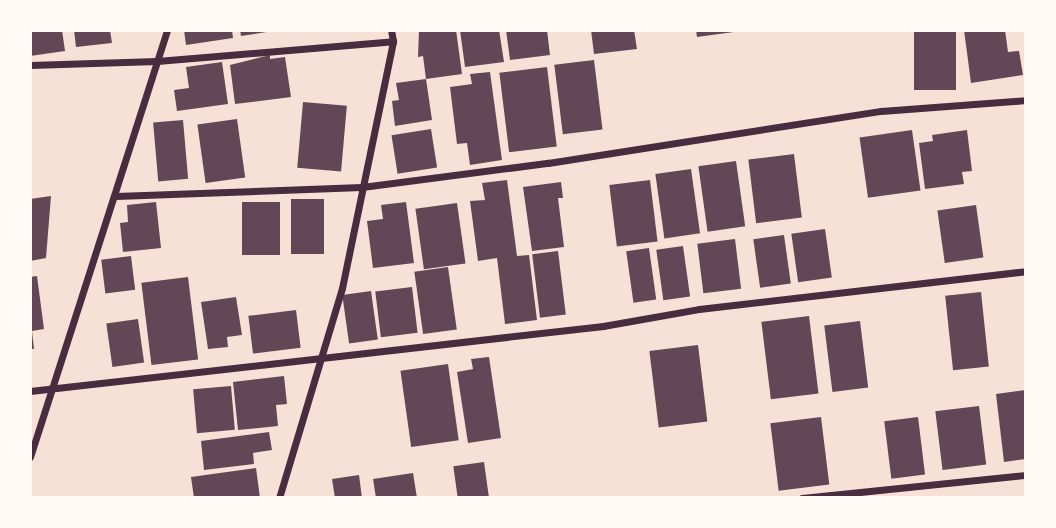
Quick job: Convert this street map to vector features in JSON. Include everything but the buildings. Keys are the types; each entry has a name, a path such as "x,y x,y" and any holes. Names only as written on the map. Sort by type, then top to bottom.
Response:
{"street":[{"path":"30,457 51,386 116,196 167,30"},
{"path":"279,498 342,288 393,41 391,30"},
{"path":"30,65 157,61 393,41"},
{"path":"116,196 362,187 548,163 881,111 1026,100"},
{"path":"30,391 51,386 321,357 1026,271"},
{"path":"802,498 1026,475"}]}
